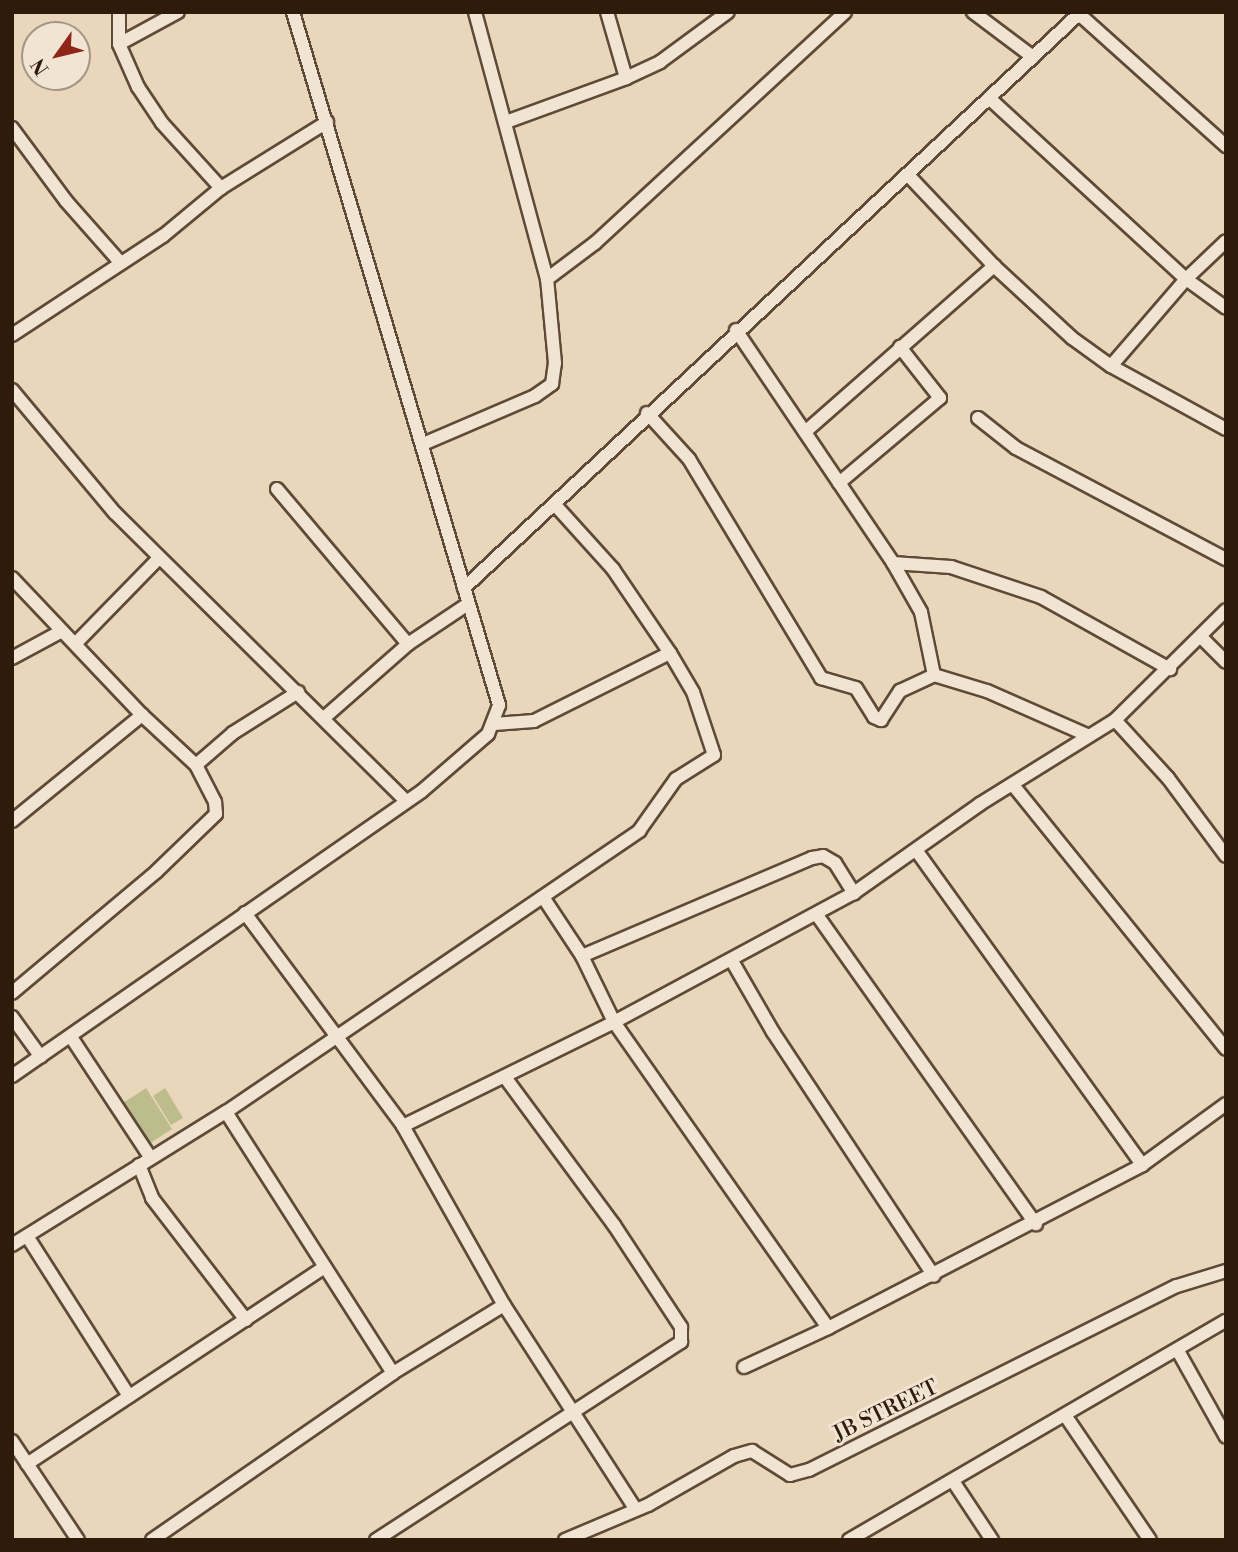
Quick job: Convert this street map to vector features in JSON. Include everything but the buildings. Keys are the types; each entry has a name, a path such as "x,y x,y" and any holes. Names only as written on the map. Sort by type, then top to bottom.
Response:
{"street":[{"path":"119,12 119,44 138,87 162,123 221,188"},
{"path":"119,44 178,12"},
{"path":"12,1076 406,801 477,745 494,724 499,705 496,684 443,529 423,444 293,12"},
{"path":"423,444 535,396 552,384 555,363 547,279 475,12"},
{"path":"607,12 626,78"},
{"path":"547,279 595,243 845,12"},
{"path":"973,12 1033,57"},
{"path":"464,589 556,506 648,413 736,330 908,175 1080,13 1226,146"},
{"path":"506,122 626,78 660,62 723,14"},
{"path":"989,98 1186,279 1226,308"},
{"path":"12,335 163,236 221,188 327,121"},
{"path":"12,128 66,201 120,262"},
{"path":"908,175 994,266 1072,338 1111,366 1226,429"},
{"path":"1111,366 1186,279 1226,241"},
{"path":"805,432 994,266"},
{"path":"736,330 893,563 921,612 934,675"},
{"path":"839,483 940,398 900,348"},
{"path":"12,390 115,513 325,717 406,801"},
{"path":"648,413 689,459 821,678 856,688 874,717 881,720 900,691 934,675 986,691 1088,736"},
{"path":"978,418 1016,448 1226,559"},
{"path":"277,489 408,644"},
{"path":"12,1245 226,1112 639,831 677,779 714,755 693,692 670,653 613,569 556,506"},
{"path":"76,643 159,558"},
{"path":"893,563 951,567 1041,597 1170,669"},
{"path":"12,578 142,715 196,765 215,802 212,823 12,993"},
{"path":"325,717 408,644 468,604"},
{"path":"403,1126 614,1022 732,961 854,893 1013,785 1115,720 1170,669 1226,610"},
{"path":"12,657 62,631"},
{"path":"1201,637 1226,662"},
{"path":"494,724 534,721 670,653"},
{"path":"196,765 233,733 298,692"},
{"path":"12,821 142,715"},
{"path":"1115,720 1168,778 1226,856"},
{"path":"1013,785 1226,1049"},
{"path":"916,850 1142,1165"},
{"path":"582,956 812,858 823,856 835,863 854,893"},
{"path":"543,897 582,956 614,1022 828,1328"},
{"path":"245,913 403,1126 504,1305 635,1507"},
{"path":"817,915 1036,1224"},
{"path":"732,961 773,1032 933,1276"},
{"path":"12,1017 41,1057"},
{"path":"71,1037 144,1161 152,1198 246,1320"},
{"path":"376,1540 681,1342 681,1327 614,1225 505,1077"},
{"path":"744,1367 1036,1224 1142,1165 1226,1104"},
{"path":"226,1112 393,1373"},
{"path":"27,1236 129,1396"},
{"path":"27,1464 325,1266"},
{"name":"JB STREET","path":"565,1540 587,1534 635,1507 752,1451 790,1475 809,1470 1177,1286 1226,1271"},
{"path":"152,1540 393,1373 504,1305"},
{"path":"849,1540 1226,1321"},
{"path":"1178,1351 1226,1437"},
{"path":"1066,1415 1150,1540"},
{"path":"12,1441 78,1540"},
{"path":"953,1481 992,1540"}],"green space":[{"path":"146,1088 172,1129 149,1144 123,1103"},
{"path":"165,1088 183,1118 171,1125 153,1096"}]}
